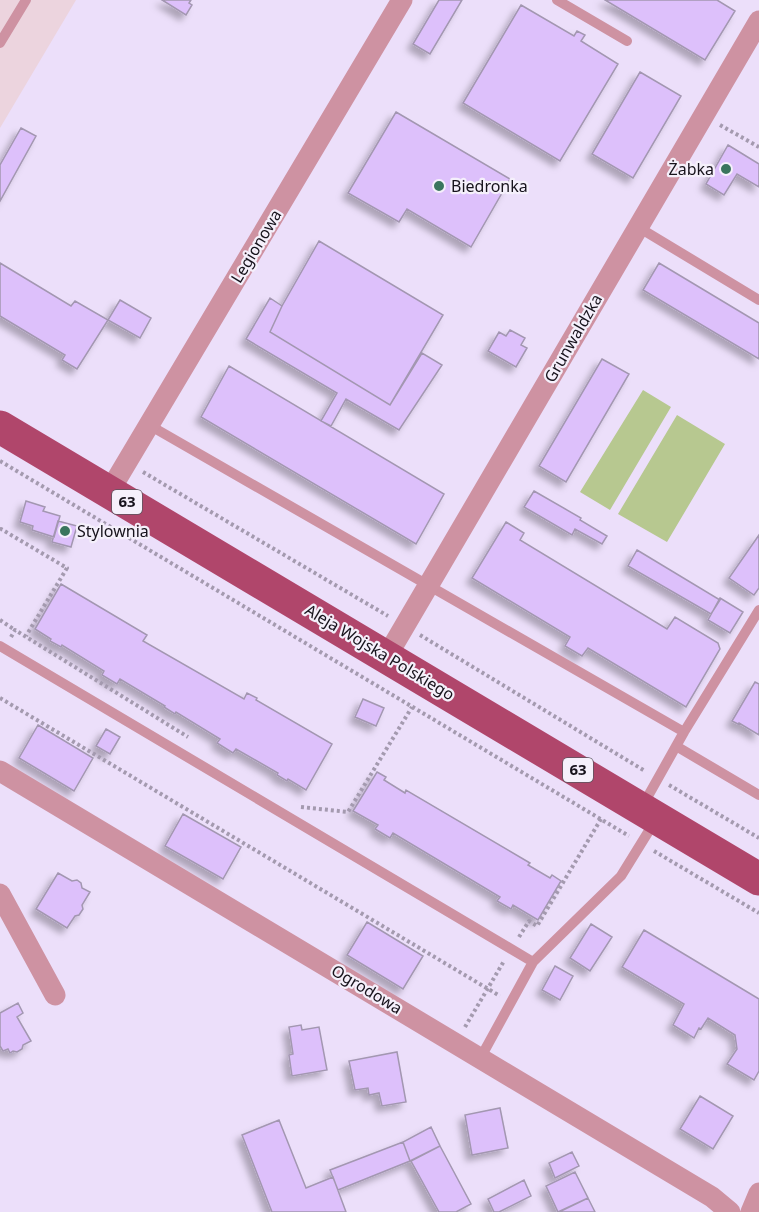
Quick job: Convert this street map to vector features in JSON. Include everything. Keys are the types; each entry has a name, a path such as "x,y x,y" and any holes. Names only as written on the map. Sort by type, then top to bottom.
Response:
{"main road":[{"name":"Aleja Wojska Polskiego","path":"0,427 387,656 646,823 759,879"}],"street":[{"name":"Legionowa","path":"109,492 402,0"},
{"name":"Grunwaldzka","path":"387,656 759,21"},
{"name":"Ogrodowa","path":"0,771 481,1057 712,1197 730,1212"},
{"path":"0,894 55,995"},
{"path":"751,1212 759,1193"}],"lane":[{"path":"0,43 26,0"},
{"path":"557,0 627,41"},
{"path":"638,227 759,300"},
{"path":"149,425 684,732"},
{"path":"481,1057 533,962 621,876 646,823 658,779 759,610"},
{"path":"2,647 533,962"},
{"path":"676,746 759,795"}],"path":[{"path":"703,115 759,147"},
{"path":"0,461 601,819 646,823 759,913"},
{"path":"127,463 759,838"},
{"path":"0,528 67,568 26,636"},
{"path":"0,620 198,743"},
{"path":"2,647 15,630"},
{"path":"0,698 511,1003"},
{"path":"298,806 348,812 412,707"},
{"path":"456,1043 529,921 537,926 601,819"}],"shaded area":[{"path":"0,0 76,0 0,128"}],"green space":[{"path":"643,390 671,407 610,510 580,492"},
{"path":"677,415 725,444 667,542 618,514"}],"building":[{"path":"162,0 191,0 189,3 192,5 186,15"},
{"path":"439,0 462,0 430,54 413,44"},
{"path":"605,0 717,0 735,11 705,60"},
{"path":"521,5 574,36 577,31 585,35 581,41 618,64 560,161 463,103"},
{"path":"640,72 681,96 633,178 592,154"},
{"path":"396,112 510,179 471,247 407,209 399,222 348,193"},
{"path":"21,128 36,136 0,201 0,165"},
{"path":"728,145 759,164 759,187 737,174 724,195 706,184"},
{"path":"319,241 443,315 390,405 270,332"},
{"path":"0,263 71,306 75,301 108,320 77,369 62,360 65,355 0,316"},
{"path":"659,263 759,323 759,359 643,290"},
{"path":"270,298 282,306 270,332 390,405 422,353 442,365 399,430 346,399 331,426 321,421 337,393 246,339"},
{"path":"120,300 151,318 140,338 108,320"},
{"path":"510,330 525,338 521,345 527,348 516,367 488,351 499,332 506,336"},
{"path":"602,359 629,374 566,482 539,466"},
{"path":"229,366 444,494 416,544 201,417"},
{"path":"534,491 607,536 602,544 575,529 572,535 524,507"},
{"path":"26,501 45,507 43,511 60,516 54,537 32,530 33,526 20,522"},
{"name":"Stylownia","path":"58,521 77,526 71,547 52,542"},
{"path":"506,522 524,533 520,540 667,629 675,617 718,643 720,649 686,707 588,648 582,656 565,646 570,637 472,578"},
{"path":"759,535 759,588 754,595 729,578"},
{"path":"637,550 720,600 711,614 628,566"},
{"path":"61,584 147,635 143,641 244,699 247,693 257,698 256,700 332,744 306,790 288,779 287,781 277,775 278,773 236,749 233,753 217,743 220,739 120,679 117,684 102,675 104,671 62,645 61,647 50,641 51,639 35,629"},
{"path":"720,598 743,612 730,633 708,620"},
{"path":"755,682 759,684 759,735 732,721"},
{"path":"363,699 384,708 376,726 355,717"},
{"path":"38,725 93,758 74,791 19,758"},
{"path":"106,729 120,737 110,754 96,746"},
{"path":"377,772 386,777 384,780 405,793 406,790 530,863 528,865 550,878 552,875 561,881 538,920 513,905 511,909 497,901 500,897 393,833 390,838 375,829 378,825 353,811"},
{"path":"183,814 241,847 223,879 165,846"},
{"path":"58,873 72,881 77,880 81,883 82,888 90,892 82,905 83,909 67,928 36,909"},
{"path":"367,922 423,956 403,989 347,955"},
{"path":"591,924 612,937 590,971 570,958"},
{"path":"644,930 759,999 759,1071 754,1080 727,1064 737,1049 735,1035 708,1018 694,1038 673,1025 684,1004 622,967"},
{"path":"555,966 573,976 560,1000 542,990"},
{"path":"18,1003 23,1013 17,1017 31,1041 17,1052 10,1053 8,1049 3,1051 0,1046 0,1013"},
{"path":"301,1025 302,1030 319,1027 327,1070 292,1076 289,1055 293,1054 289,1027"},
{"path":"397,1052 406,1102 382,1106 379,1093 369,1095 368,1088 355,1090 349,1061"},
{"path":"700,1096 733,1116 713,1149 680,1129"},
{"path":"500,1108 508,1148 472,1155 465,1115"},
{"path":"279,1120 306,1188 333,1177 346,1212 272,1212 242,1135"},
{"path":"431,1127 440,1146 410,1161 403,1142"},
{"path":"403,1142 410,1161 338,1190 330,1170"},
{"path":"440,1146 471,1204 456,1212 439,1212 411,1161"},
{"path":"572,1152 579,1166 555,1178 549,1163"},
{"path":"575,1172 588,1198 558,1212 546,1186"},
{"path":"524,1180 531,1196 499,1212 494,1212 488,1199"},
{"path":"588,1198 595,1212 559,1212"}],"place":[{"name":"Żabka","path":"726,169"},
{"name":"Biedronka","path":"439,186"},
{"name":"Stylownia","path":"65,531"}]}
